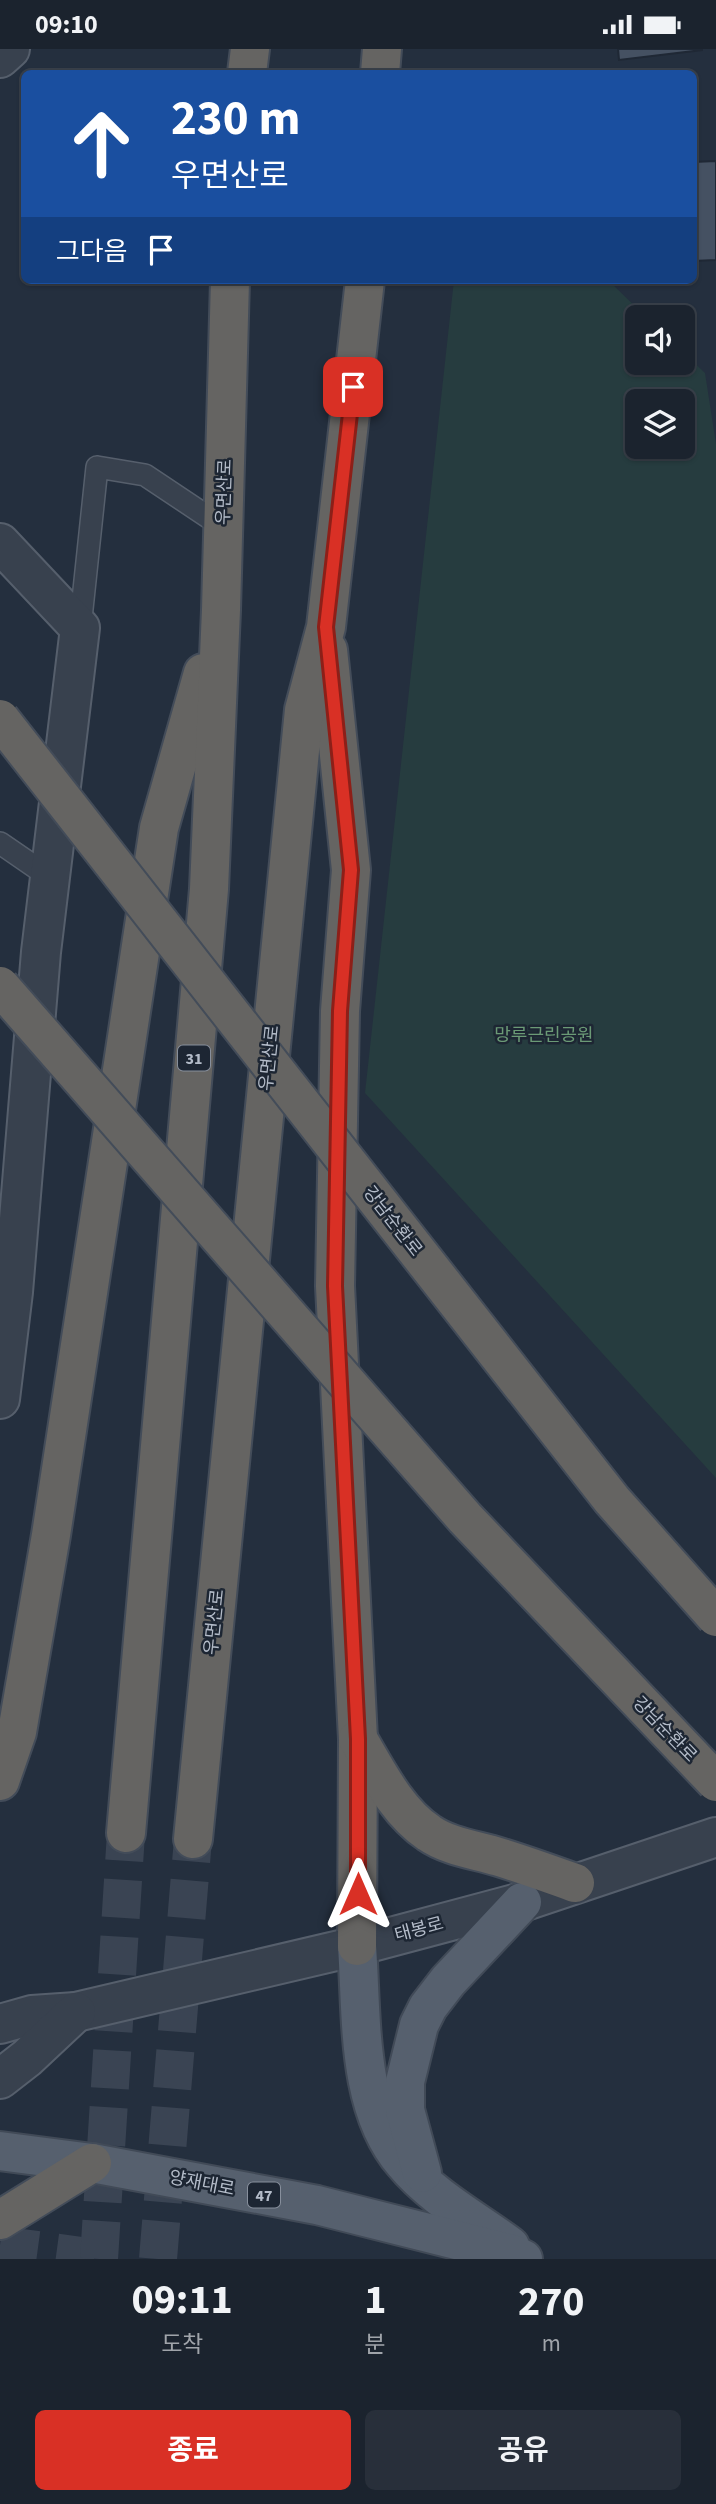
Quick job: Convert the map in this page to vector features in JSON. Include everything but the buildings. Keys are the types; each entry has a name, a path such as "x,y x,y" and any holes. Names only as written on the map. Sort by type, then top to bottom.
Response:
{"highway":[{"path":"247,70 250,49"},
{"path":"380,70 382,49"},
{"name":"우면산로","path":"126,1833 209,889 221,610 230,284"},
{"name":"우면산로","path":"193,1839 304,710 326,627 365,284"},
{"path":"0,1781 17,1732 51,1535 159,828 221,610"},
{"path":"326,627 351,870 340,1011 335,1286 358,1739 357,1946"},
{"name":"강남순환로","path":"0,719 612,1500 716,1617"},
{"name":"강남순환로","path":"0,986 465,1518 716,1782"},
{"path":"358,1739 407,1814 429,1834 575,1884"},
{"path":"0,2220 92,2163"}],"main road":[{"path":"426,2185 405,2110 405,2082 416,2032 428,2007 447,1981 522,1902"},
{"path":"357,1946 366,2065 375,2113 387,2140 403,2163 426,2185 529,2259"},
{"name":"양재대로","path":"0,2151 92,2163 317,2205 523,2259"}],"street":[{"path":"0,58 10,49"},
{"path":"0,543 80,628 41,952 13,1291 0,1399"},
{"name":"태봉로","path":"0,2024 32,2015 76,2013 357,1946 522,1902 716,1837"},
{"name":"태봉로","path":"0,2079 76,2013"}],"lane":[{"path":"80,628 97,467 145,475 223,527"},
{"path":"0,843 51,878"}],"green space":[{"name":"망루근린공원","path":"454,284 612,284 634,305 625,305 625,375 695,375 695,363 705,373 716,444 716,1478 365,1093"}],"tunnel":[{"path":"99,2259 126,1833"},
{"path":"158,2259 193,1839"},
{"path":"0,2245 103,2259"}],"route":[{"path":"353,387 326,627 351,870 340,1011 335,1286 358,1739 358,1894"}]}
